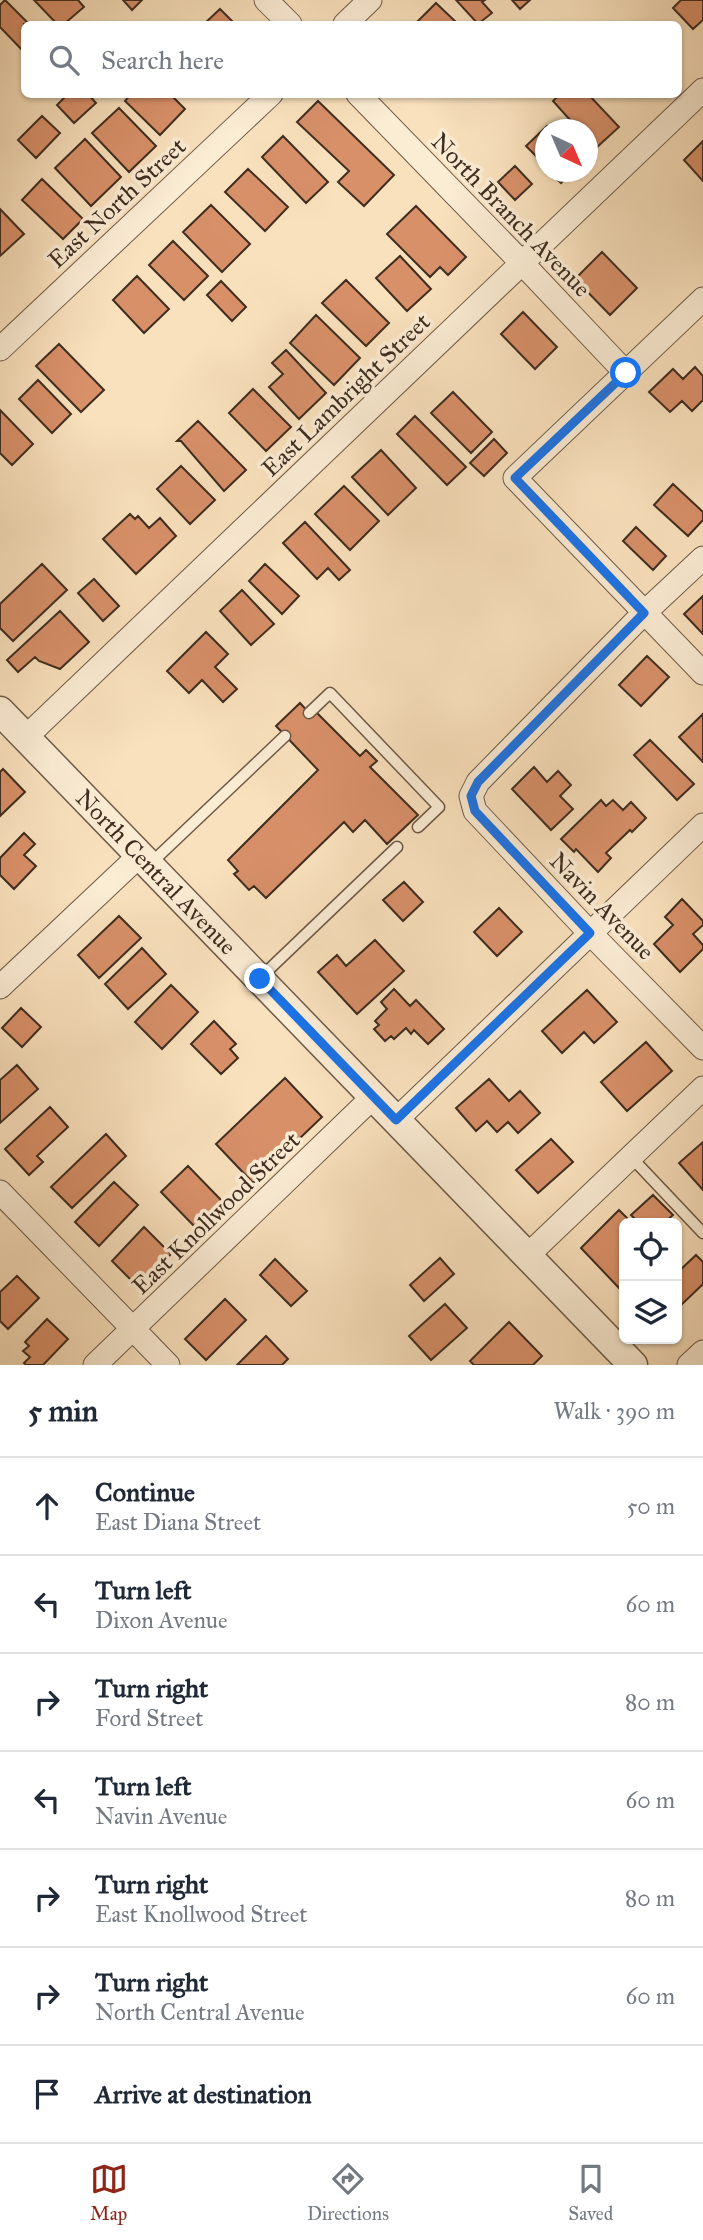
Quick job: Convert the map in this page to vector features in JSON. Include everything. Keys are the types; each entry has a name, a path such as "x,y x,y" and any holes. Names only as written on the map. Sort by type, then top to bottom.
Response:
{"street":[{"path":"266,0 287,21"},
{"path":"348,21 370,0"},
{"name":"East Lambright Street","path":"10,728 522,263 703,90"},
{"name":"East North Street","path":"0,349 267,98"},
{"name":"North Branch Avenue","path":"362,98 626,373"},
{"path":"703,299 515,478 703,673"},
{"path":"644,613 703,558"},
{"name":"Navin Avenue","path":"644,613 478,782 471,796 475,811 703,1048"},
{"name":"North Central Avenue","path":"10,728 144,860 633,1365"},
{"path":"396,1120 703,825"},
{"path":"0,987 144,860"},
{"path":"528,1255 703,1088"},
{"name":"East Knollwood Street","path":"95,1365 373,1097"},
{"path":"0,1192 167,1365"},
{"path":"689,1365 703,1352"}],"lane":[{"path":"309,713 330,693 439,807 418,827"},
{"path":"144,860 285,736"},
{"path":"260,979 397,847"},
{"path":"631,1157 703,1233"}],"building":[{"path":"5,0 26,21 21,21 21,49 0,27 0,5"},
{"path":"34,0 78,0 84,7 68,21 54,21"},
{"path":"123,0 142,0 132,10"},
{"path":"456,0 485,0 482,2 492,13 482,21 475,21"},
{"path":"512,0 530,0 520,9"},
{"path":"681,0 703,0 703,20 693,29 673,8"},
{"path":"436,3 455,21 418,21"},
{"path":"220,9 232,21 207,21"},
{"path":"64,98 92,98 96,103 74,123 57,105"},
{"path":"128,98 174,98 185,109 160,135 125,101"},
{"path":"556,98 592,98 619,127 598,146 598,119 569,119 553,101"},
{"path":"318,101 394,175 364,206 338,182 349,171 297,122"},
{"path":"119,108 156,146 129,172 92,133"},
{"path":"42,116 60,133 36,158 18,140"},
{"path":"283,136 328,182 306,203 262,157"},
{"path":"535,137 535,155 526,146"},
{"path":"85,139 121,177 91,206 55,168"},
{"path":"703,141 703,181 684,160"},
{"path":"515,166 532,184 515,200 498,182"},
{"path":"248,169 288,207 265,231 225,192"},
{"path":"42,179 83,219 63,239 22,200"},
{"path":"211,205 250,244 222,272 183,232"},
{"path":"416,206 466,257 448,275 440,267 430,277 387,234"},
{"path":"0,209 24,234 0,256"},
{"path":"173,241 208,276 184,300 149,265"},
{"path":"602,252 637,288 610,315 575,279"},
{"path":"400,256 431,289 407,311 376,278"},
{"path":"137,276 169,309 144,333 113,300"},
{"path":"346,280 389,323 366,346 322,303"},
{"path":"221,281 246,307 232,321 207,295"},
{"path":"523,312 557,347 535,369 501,334"},
{"path":"316,315 360,358 334,385 290,343"},
{"path":"59,344 104,390 81,412 36,366"},
{"path":"286,350 326,393 299,419 269,387 283,374 272,363"},
{"path":"695,367 703,376 703,400 692,411 682,401 670,412 649,392 673,369 683,379"},
{"path":"38,380 71,414 52,433 19,399"},
{"path":"253,389 291,427 266,451 229,413"},
{"path":"453,392 492,432 471,453 431,413"},
{"path":"0,410 33,444 12,465 0,453"},
{"path":"415,416 466,467 447,485 397,434"},
{"path":"198,421 246,470 224,491 181,441 177,441"},
{"path":"494,439 507,453 484,476 470,463"},
{"path":"381,450 416,488 388,515 352,477"},
{"path":"181,466 215,500 190,524 157,489"},
{"path":"673,484 703,512 703,520 688,536 654,505"},
{"path":"344,486 379,521 350,550 315,514"},
{"path":"130,514 135,519 138,516 149,528 160,518 176,536 136,574 103,539"},
{"path":"305,522 350,570 339,580 328,568 317,579 283,543"},
{"path":"636,527 666,556 653,570 623,541"},
{"path":"42,564 67,590 13,641 0,628 0,604"},
{"path":"265,564 299,596 282,614 249,581"},
{"path":"94,579 119,606 103,621 78,593"},
{"path":"242,590 274,624 251,645 220,611"},
{"path":"703,596 703,634 684,614"},
{"path":"60,611 89,642 60,669 35,657 18,672 7,660"},
{"path":"206,632 228,654 215,667 237,689 223,702 202,680 189,693 167,671"},
{"path":"647,656 669,677 641,706 619,685"},
{"path":"300,703 311,715 315,711 360,756 366,750 377,761 370,767 418,815 387,844 365,820 353,832 344,822 266,898 254,886 249,890 234,874 238,871 228,860 318,770 276,726"},
{"path":"703,714 703,762 679,737"},
{"path":"650,740 694,784 677,800 634,755"},
{"path":"534,767 547,782 558,771 571,785 560,796 573,809 551,830 512,789"},
{"path":"3,769 25,792 0,816 0,772"},
{"path":"601,800 606,806 613,800 623,810 631,802 646,818 606,853 611,858 598,872 576,849 574,852 561,839"},
{"path":"24,833 35,844 24,855 36,866 14,889 0,875 0,858"},
{"path":"404,882 423,902 403,921 383,900"},
{"path":"682,899 703,921 703,925 693,934 703,945 703,949 680,972 654,944 673,925 665,917"},
{"path":"499,908 522,932 497,956 474,932"},
{"path":"119,916 141,938 99,978 78,955"},
{"path":"375,940 404,971 357,1014 318,972 337,955 346,966"},
{"path":"142,948 166,974 128,1009 105,984"},
{"path":"171,985 198,1012 162,1049 135,1022"},
{"path":"394,989 410,1006 416,1000 444,1029 428,1044 414,1030 411,1034 406,1028 394,1039 391,1036 385,1041 374,1029 379,1025 375,1021 387,1009 381,1002"},
{"path":"587,990 617,1022 594,1043 584,1032 562,1053 542,1031"},
{"path":"21,1008 41,1027 22,1047 2,1028"},
{"path":"214,1021 236,1044 230,1049 238,1058 221,1074 191,1044"},
{"path":"646,1042 672,1071 627,1111 601,1082"},
{"path":"17,1065 38,1089 0,1123 0,1080"},
{"path":"285,1078 322,1117 253,1183 216,1144"},
{"path":"489,1079 509,1101 520,1091 540,1113 518,1133 508,1122 497,1132 487,1121 476,1131 456,1108"},
{"path":"50,1107 68,1127 37,1156 43,1162 29,1175 5,1149"},
{"path":"106,1134 126,1156 72,1208 51,1187"},
{"path":"551,1139 573,1162 538,1193 516,1170"},
{"path":"703,1142 703,1190 679,1163"},
{"path":"188,1166 222,1201 195,1227 161,1192"},
{"path":"114,1182 138,1205 99,1246 75,1222"},
{"path":"653,1195 673,1215 670,1218 634,1218 631,1215"},
{"path":"619,1210 627,1218 619,1218 619,1288 581,1248"},
{"path":"144,1227 171,1254 139,1288 112,1261"},
{"path":"696,1255 703,1262 703,1284 682,1304 682,1281 682,1268"},
{"path":"440,1258 454,1274 424,1301 410,1285"},
{"path":"275,1259 307,1291 291,1306 260,1275"},
{"path":"17,1276 39,1298 8,1329 0,1321 0,1292"},
{"path":"225,1299 246,1320 206,1360 185,1339"},
{"path":"445,1304 467,1328 431,1360 409,1336"},
{"path":"47,1319 68,1339 43,1365 26,1365 24,1363 30,1357 23,1351 29,1346 25,1342"},
{"path":"509,1322 542,1356 533,1365 474,1365 470,1361"},
{"path":"266,1336 288,1359 282,1365 237,1365"}],"route":[{"path":"260,979 396,1120 590,933 475,811 471,796 478,782 644,613 515,478 626,373"}]}
